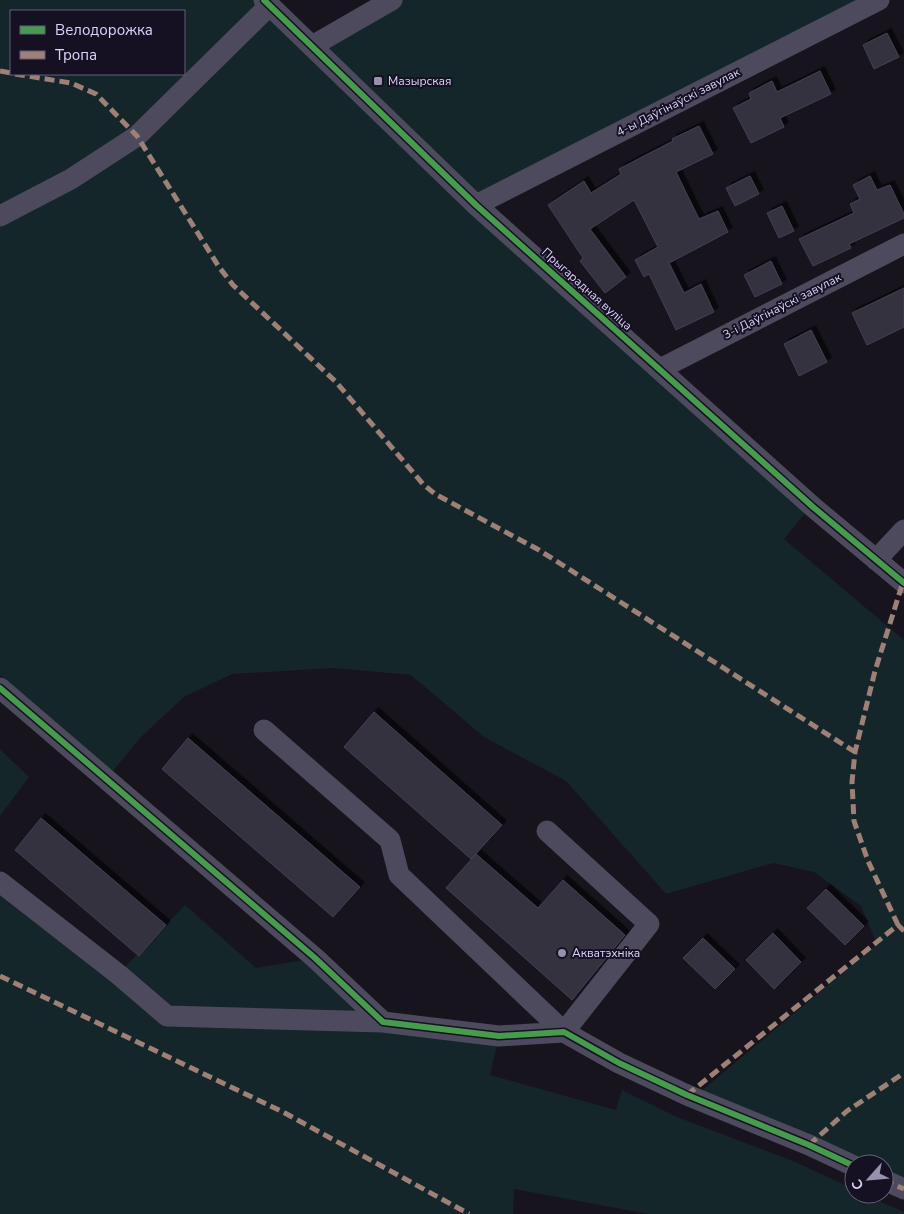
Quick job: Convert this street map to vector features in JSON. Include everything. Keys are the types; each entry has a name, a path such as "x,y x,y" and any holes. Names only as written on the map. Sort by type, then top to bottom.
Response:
{"street":[{"path":"312,46 392,0"},
{"name":"4-ы Даўгінаўскі завулак","path":"476,205 879,0"},
{"path":"0,216 71,179 137,136 267,2"},
{"name":"Прыгарадная вуліца","path":"267,2 476,205 813,507 904,583"},
{"name":"3-і Даўгінаўскі завулак","path":"660,369 904,244"},
{"path":"876,560 904,530"},
{"path":"0,688 315,958 382,1022"},
{"path":"264,730 390,840 399,874 564,1032 687,1096 809,1145 844,1161"},
{"path":"0,882 118,974 167,1016 382,1022 499,1036 564,1032 649,924 547,831"}],"shaded area":[{"path":"0,0 259,0 810,507 784,539 904,640 904,1179 894,1174 894,1154 846,1154 700,1092 877,944 861,906 814,872 773,863 666,894 566,781 484,737 411,675 334,668 232,674 184,697 140,738 108,777 0,675"},
{"path":"392,0 879,0 476,205 312,46"},
{"path":"0,749 29,777 0,816"},
{"path":"0,882 118,974 185,905 256,968 315,958 383,1022 499,1036 490,1075 616,1110 622,1090 677,1117 793,1161 844,1184 844,1204 886,1204 904,1212 904,1214 648,1214 514,1189 513,1214 0,1214"}],"building":[{"path":"887,33 899,57 874,69 863,45"},
{"path":"820,71 831,94 780,118 784,127 751,143 733,108 751,99 749,93 772,81 777,92"},
{"path":"699,126 713,154 676,172 699,219 718,211 728,232 669,263 684,293 701,284 714,312 676,330 649,274 644,277 635,260 658,247 634,200 590,229 626,277 605,293 580,261 583,258 548,205 584,181 591,193 621,174 619,169"},
{"path":"750,176 759,194 735,206 726,188"},
{"path":"870,176 877,190 890,185 904,214 904,218 849,244 851,248 813,266 799,239 854,213 850,204 860,199 853,185"},
{"path":"782,206 794,231 779,238 767,213"},
{"path":"771,261 782,284 755,297 744,275"},
{"path":"904,288 904,327 867,345 852,313"},
{"path":"811,330 827,362 799,376 784,344"},
{"path":"374,712 502,825 471,859 344,747"},
{"path":"188,738 360,887 333,917 162,769"},
{"path":"41,818 166,925 139,956 15,850"},
{"path":"476,854 538,908 563,880 625,935 572,1000 446,888"},
{"path":"826,889 864,926 845,945 807,908"},
{"path":"773,933 801,962 774,989 746,960"},
{"path":"703,938 735,969 715,989 683,958"}],"marked path":[{"path":"0,71 10,73"},
{"path":"21,75 71,83 96,94 137,136 219,267 233,285 336,382 423,484 435,494 539,550 855,752"},
{"path":"898,925 868,861 854,821 852,782 855,752 875,671 903,582"},
{"path":"687,1095 898,925 904,931"},
{"path":"0,976 283,1112 469,1214"},
{"path":"809,1145 847,1111 904,1073"},
{"path":"894,1184 904,1189"}],"cycle path":[{"path":"264,0 476,205 813,507 904,583"},
{"path":"0,688 315,958 383,1022 499,1036 564,1032 619,1063 687,1095 844,1161"}],"place":[{"name":"Мазырская","path":"378,81"},
{"name":"Акватэхніка","path":"562,953"}]}
